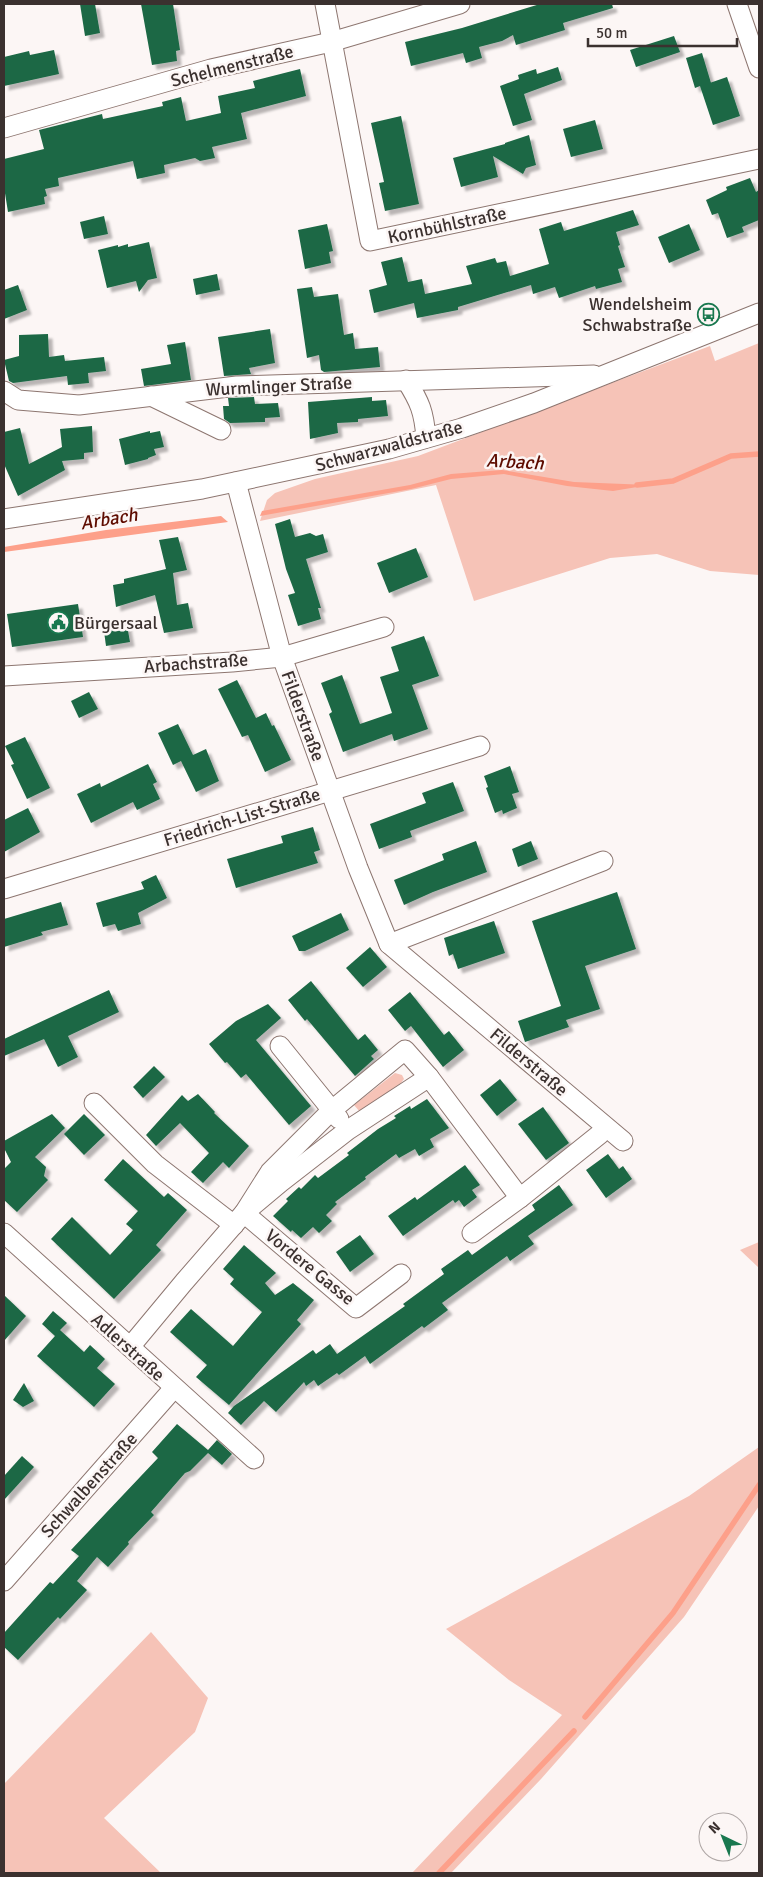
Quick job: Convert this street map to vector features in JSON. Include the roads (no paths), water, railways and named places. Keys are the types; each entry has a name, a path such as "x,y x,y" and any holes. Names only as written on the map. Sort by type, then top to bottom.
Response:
{"street":[{"name":"Kornbühlstraße","path":"325,4 370,241 759,159"},
{"name":"Schelmenstraße","path":"4,128 211,69 331,42 460,4"},
{"path":"737,4 759,68"},
{"name":"Schwarzwaldstraße","path":"4,520 236,482 349,458 426,438 534,403 758,313"},
{"name":"Wurmlinger Straße","path":"4,391 18,400 79,405 237,386 608,374"},
{"path":"406,380 420,402 425,420 426,438"},
{"name":"Wurmlinger Straße","path":"151,396 221,430"},
{"name":"Filderstraße","path":"236,482 282,657 358,868 389,944 623,1141"},
{"name":"Arbachstraße","path":"4,676 232,662 282,657 384,627"},
{"name":"Friedrich-List-Straße","path":"4,889 480,746"},
{"path":"389,944 603,861"},
{"path":"280,1046 348,1130"},
{"path":"130,1348 239,1219 270,1172 332,1110 405,1050 429,1077 520,1198"},
{"path":"239,1219 281,1182 348,1130 429,1077"},
{"name":"Vordere Gasse","path":"94,1103 155,1164 239,1219 356,1308 401,1274"},
{"path":"472,1233 520,1198 600,1134"},
{"name":"Adlerstraße","path":"4,1233 254,1459"},
{"name":"Schwalbenstraße","path":"4,1581 174,1388"}],"waterway":[{"name":"Arbach","path":"637,485 673,481 731,456 759,454"},
{"path":"585,1717 673,1613 759,1485"},
{"path":"439,1873 574,1731"}],"place":[{"name":"Wendelsheim Schwabstraße","path":"708,314"},
{"name":"Bürgersaal","path":"58,623"}]}
